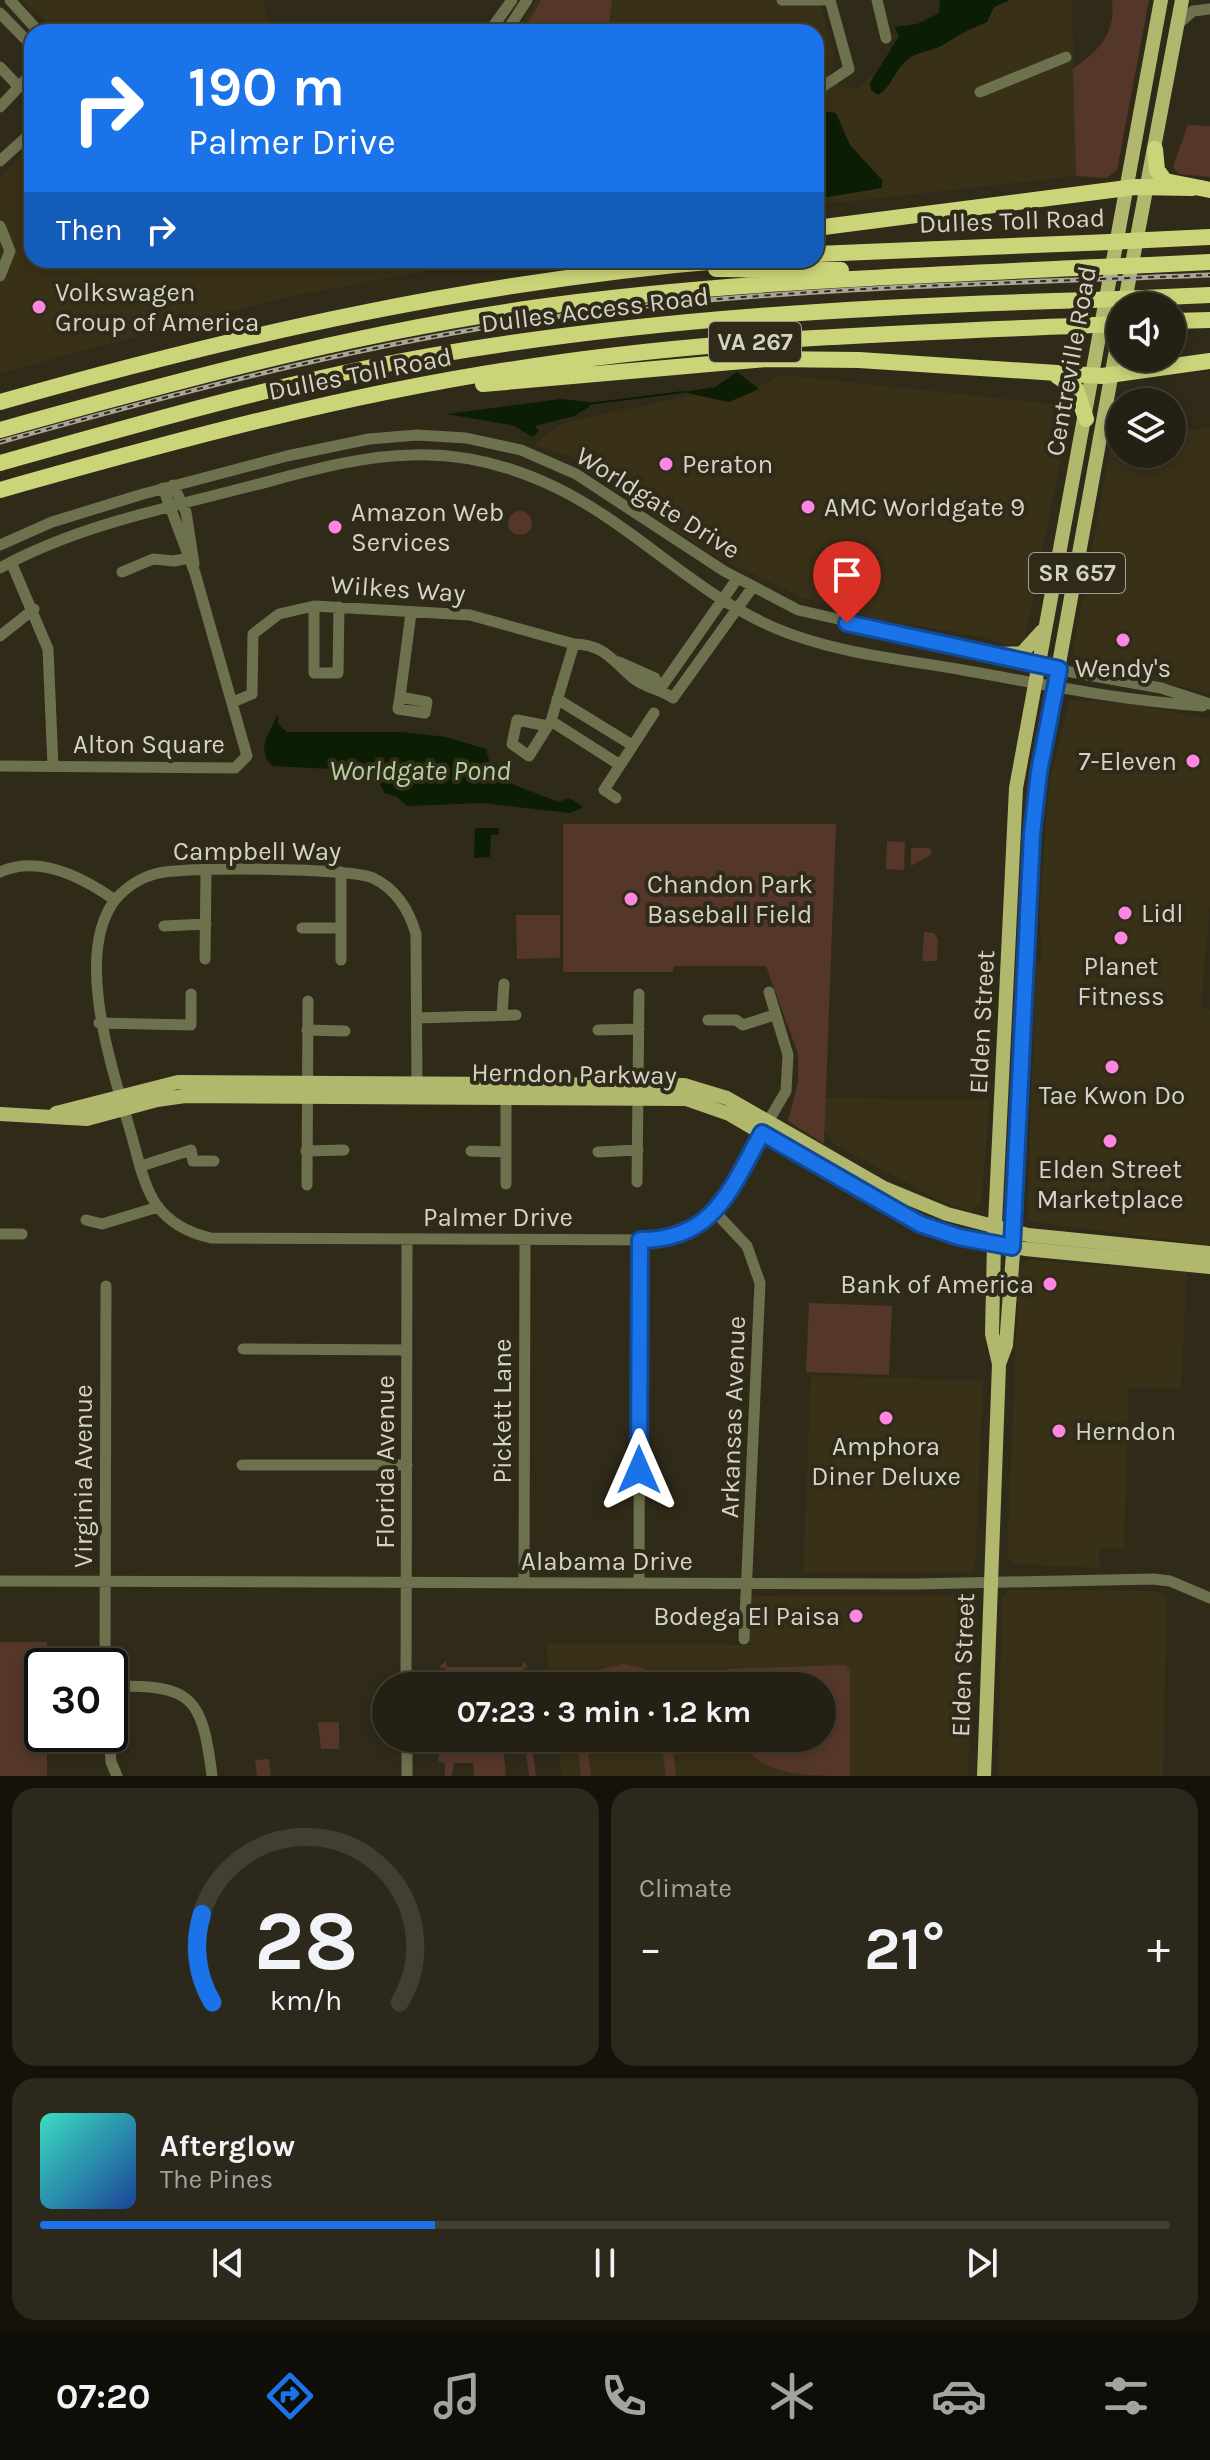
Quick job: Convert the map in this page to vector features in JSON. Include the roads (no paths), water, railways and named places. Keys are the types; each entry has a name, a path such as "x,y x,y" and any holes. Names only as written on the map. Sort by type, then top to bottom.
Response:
{"highway":[{"path":"1155,149 1157,170 1163,179 1192,188"},
{"path":"824,227 1128,188 1210,190"},
{"name":"Dulles Toll Road","path":"824,254 1210,237"},
{"name":"Dulles Access Road","path":"0,430 296,352 481,316 696,289 1210,262"},
{"path":"0,402 260,333 582,268"},
{"path":"502,286 645,268"},
{"path":"735,268 958,274"},
{"name":"Dulles Access Road","path":"0,463 290,385 404,361 541,338 755,315 1210,295"},
{"path":"1186,321 1210,320"},
{"name":"Dulles Toll Road","path":"0,490 249,421 418,385 547,364 690,347 1106,325"},
{"path":"418,385 486,384 782,358 1093,376 1113,376 1210,361"},
{"path":"1048,373 1074,386 1086,419"}],"main road":[{"name":"Centreville Road","path":"1034,683 1086,419 1161,0"},
{"name":"Centreville Road","path":"1127,292 1182,0"},
{"name":"Centreville Road","path":"1056,686 1114,372"},
{"path":"997,654 1027,650 1045,627"},
{"name":"Elden Street","path":"984,1776 999,1364 992,1334 994,1244 1019,759 1034,683"},
{"name":"Elden Street","path":"999,1364 1006,1345 1014,1232 1032,832 1039,772 1056,686"},
{"name":"Herndon Parkway","path":"0,1114 48,1114 87,1119 122,1103 306,1090 639,1090 698,1102 765,1127 899,1195 995,1228 1210,1253"},
{"name":"Herndon Parkway","path":"765,1127 913,1220 945,1233 1012,1247 1210,1267"}],"street":[{"path":"10,0 32,24"},
{"path":"495,24 512,0"},
{"path":"511,24 527,0"},
{"path":"782,0 827,0 849,69 824,86"},
{"path":"877,0 886,38"},
{"path":"1178,24 1193,11 1210,9"},
{"path":"0,13 24,38"},
{"path":"980,92 1066,57"},
{"path":"0,67 18,86"},
{"path":"0,107 24,80"},
{"path":"0,161 24,139"},
{"path":"0,226 10,251 7,266 0,276"},
{"name":"Worldgate Drive","path":"0,545 52,522 168,487 369,439 417,435 466,438 521,450 576,474 737,579 798,610 1059,669 1161,688 1210,705"},
{"name":"Worldgate Drive","path":"0,568 69,537 168,507 383,457 431,455 482,461 541,481 586,503 661,559 736,607 813,641 1034,683 1210,705"},
{"name":"Alton Square","path":"0,766 235,768 247,756 191,557 184,503 168,487"},
{"name":"Alton Square","path":"168,487 168,507 191,557"},
{"path":"122,572 153,559 191,557"},
{"path":"11,562 34,609 48,649 53,766"},
{"path":"660,689 737,579"},
{"path":"736,607 752,588"},
{"path":"314,606 314,673 338,673 339,607"},
{"name":"Wilkes Way","path":"233,702 252,694 253,634 279,614 314,606 498,620 574,644 592,644 619,662 633,678 673,698 736,607"},
{"path":"0,636 34,609"},
{"path":"400,697 411,613"},
{"path":"574,644 550,723 620,765"},
{"path":"557,699 632,745"},
{"path":"616,798 604,790 654,713"},
{"path":"0,872 15,868 57,870 83,879 115,900 99,942 99,1023 122,1103"},
{"path":"205,959 206,871"},
{"path":"341,872 341,960"},
{"name":"Campbell Way","path":"115,900 137,881 157,873 341,872 362,874 383,884 408,911 418,945 417,1089"},
{"path":"164,926 206,924"},
{"path":"302,928 341,928"},
{"path":"502,1015 504,984"},
{"name":"Palmer Drive","path":"122,1103 141,1166 158,1207 187,1231 211,1238 640,1240 681,1235 715,1212 786,1091 789,1067 785,1042 769,992"},
{"path":"99,1023 191,1025 191,994"},
{"path":"637,1182 639,994"},
{"path":"307,1185 308,1001"},
{"path":"418,1018 516,1015"},
{"path":"708,1020 736,1020 743,1025 774,1015"},
{"path":"598,1030 639,1029"},
{"path":"307,1030 345,1031"},
{"path":"506,1090 506,1184"},
{"path":"141,1166 191,1150 193,1161 214,1161"},
{"path":"306,1151 344,1150"},
{"path":"598,1152 638,1150"},
{"path":"471,1151 506,1152"},
{"path":"86,1220 102,1224 158,1207"},
{"name":"Arkansas Avenue","path":"715,1212 747,1246 760,1283 744,1639"},
{"path":"0,1234 22,1234"},
{"name":"Florida Avenue","path":"406,1672 407,1239"},
{"name":"Pickett Lane","path":"524,1582 525,1240"},
{"path":"639,1583 640,1240"},
{"name":"Virginia Avenue","path":"105,1648 106,1286"},
{"path":"243,1349 407,1350"},
{"path":"242,1465 407,1465"},
{"name":"Alabama Drive","path":"0,1581 748,1583 1153,1579 1170,1581 1210,1598"},
{"path":"128,1686 154,1686 184,1697 204,1722 212,1776"},
{"path":"110,1752 117,1776"},
{"path":"407,1752 407,1776"}],"water":[{"path":"940,0 1010,0 994,7 987,22 910,58 878,95 871,90 870,83 899,36 895,27 917,24 939,13"},
{"path":"824,111 836,113 850,145 882,180 882,188 824,198"},
{"path":"737,372 759,389 729,402 683,392 715,387"},
{"path":"561,399 588,402 589,407 574,416 535,426 539,431 533,437 512,425 447,414"},
{"name":"Worldgate Pond","path":"277,715 279,725 287,732 402,732 446,737 486,749 490,764 514,785 559,802 569,798 583,807 570,813 481,803 407,806 397,797 385,793 372,771 272,766 264,747"},
{"path":"475,828 499,828 499,835 491,835 490,857 474,858"}],"waterway":[{"path":"588,404 683,392"}],"railway":[{"path":"0,442 298,365 524,321 753,296 1210,275"}],"place":[{"name":"Volkswagen Group of America","path":"39,307"},
{"name":"Peraton","path":"666,464"},
{"name":"AMC Worldgate 9","path":"808,507"},
{"name":"Amazon Web Services","path":"335,527"},
{"name":"Wendy's","path":"1123,640"},
{"name":"7-Eleven","path":"1193,761"},
{"name":"Chandon Park Baseball Field","path":"631,899"},
{"name":"Lidl","path":"1125,913"},
{"name":"Planet Fitness","path":"1121,938"},
{"name":"Tae Kwon Do","path":"1112,1067"},
{"name":"Elden Street Marketplace","path":"1110,1141"},
{"name":"Bank of America","path":"1050,1284"},
{"name":"Amphora Diner Deluxe","path":"886,1418"},
{"name":"Herndon","path":"1059,1431"},
{"name":"Bodega El Paisa","path":"856,1616"}]}
